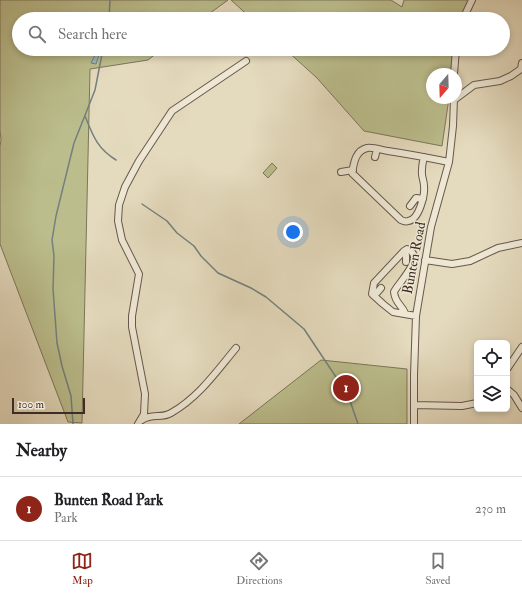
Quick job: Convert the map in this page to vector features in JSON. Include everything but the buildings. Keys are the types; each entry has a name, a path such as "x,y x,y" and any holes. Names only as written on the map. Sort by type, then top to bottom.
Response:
{"street":[{"path":"466,12 472,0"},
{"path":"454,68 455,56"},
{"path":"139,423 144,414 145,394 132,327 132,316 139,274 122,240 118,221 119,205 125,187 139,161 172,111 246,61"},
{"path":"462,93 474,85 500,81 511,76 521,69 522,63"},
{"name":"Bunten Road","path":"414,424 416,316 431,227 449,162 454,104"},
{"path":"424,157 422,169 424,185 423,199 415,218 408,221 401,220 352,173 354,159 367,148 424,157 449,162"},
{"path":"375,158 377,149"},
{"path":"350,153 357,155"},
{"path":"341,172 353,170"},
{"path":"410,206 416,198 423,199"},
{"path":"425,260 437,263 452,264 470,261 498,248 522,243"},
{"path":"405,313 403,308 397,303 394,292 409,272 414,259 414,254 412,251 407,249 374,283 372,294 393,312 416,316"},
{"path":"404,251 406,255 406,262"},
{"path":"374,296 380,288"},
{"path":"382,304 393,302 395,297"},
{"path":"139,423 148,416 167,415 181,407 209,382 236,348"},
{"path":"510,365 522,348"},
{"path":"510,392 514,395 522,408"},
{"path":"414,405 462,406 474,404"}],"green space":[{"path":"0,0 228,0 212,12 12,12 12,56 153,56 148,60 90,69 82,423 68,422 0,244"},
{"path":"231,0 391,0 402,7 404,0 474,0 470,12 244,12"},
{"path":"293,56 455,56 453,68 426,68 426,104 448,104 442,146 364,131 317,78"},
{"path":"272,163 277,168 268,178 263,173"},
{"path":"321,360 407,369 407,424 239,424"}],"water":[{"path":"94,56 99,56 96,64 91,63"}],"waterway":[{"path":"109,12 110,0"},
{"path":"73,424 71,396 57,343 53,289 54,256 52,240 56,216 74,143 95,90 102,56"},
{"path":"85,116 96,141 104,151 116,160"},
{"path":"142,204 167,221 177,233 194,246 201,256 218,273 251,288 266,297 304,329 348,395 358,424"}],"place":[{"name":"Bunten Road Park","path":"346,388"}]}
